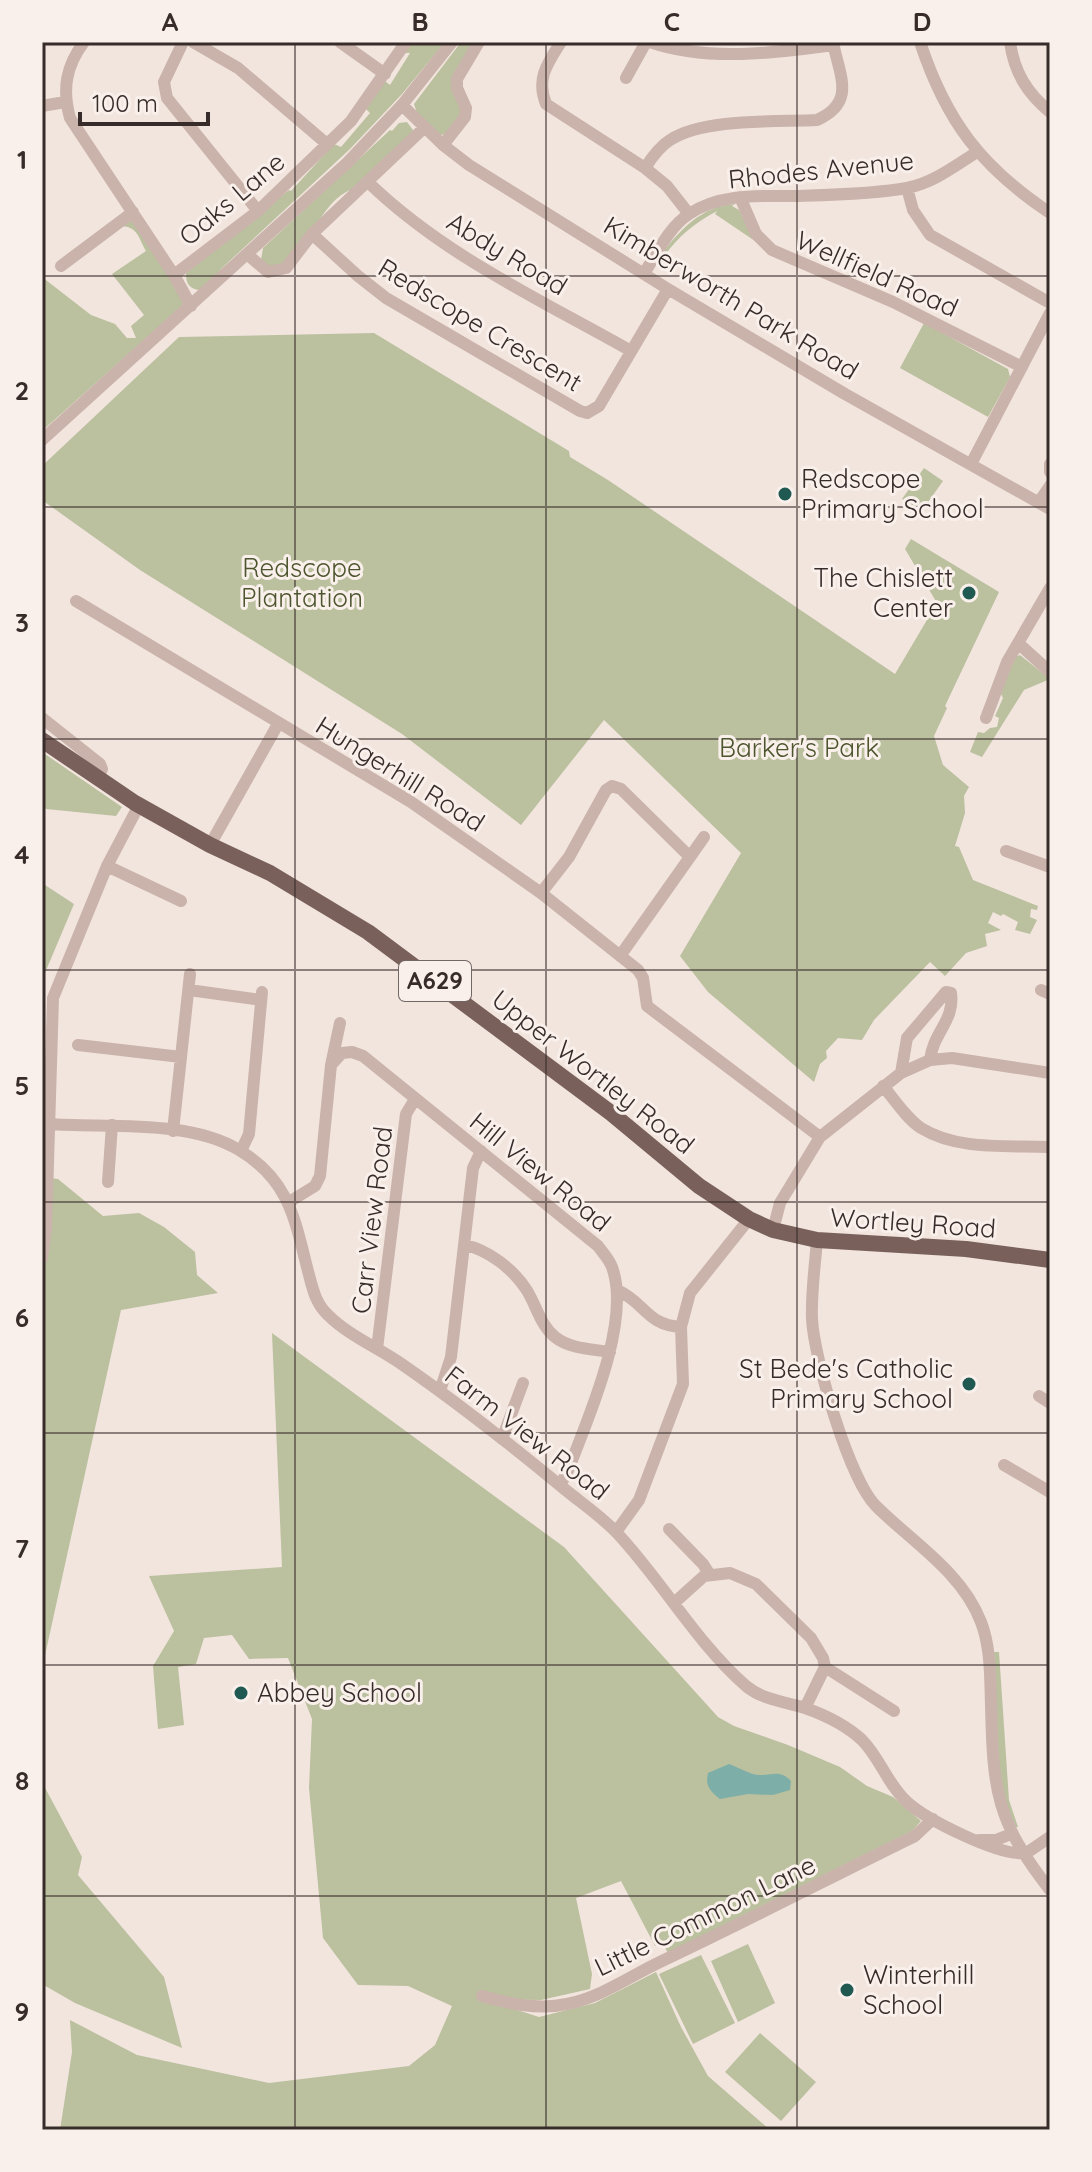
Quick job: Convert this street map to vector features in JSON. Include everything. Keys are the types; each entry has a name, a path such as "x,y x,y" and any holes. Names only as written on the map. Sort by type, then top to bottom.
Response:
{"main road":[{"name":"Upper Wortley Road","path":"42,740 139,805 210,845 270,873 368,932 611,1113 699,1186 749,1219 773,1230"},
{"name":"Wortley Road","path":"773,1230 817,1240 966,1249 1050,1260"}],"street":[{"path":"84,42 68,70 65,102 76,130 133,212 191,306"},
{"path":"183,42 164,82 167,98 258,211"},
{"path":"193,42 238,68 327,144"},
{"path":"340,42 385,74"},
{"name":"Oaks Lane","path":"174,275 258,211 351,121 406,42"},
{"name":"Oaks Lane","path":"42,440 347,163 402,105 452,42"},
{"path":"443,145 465,117 466,108 457,88 457,79 479,42"},
{"path":"561,42 542,72 540,82 546,104 645,168 667,186 689,214"},
{"path":"633,73 648,42 670,49 733,47 791,50 833,43 843,86 835,109 817,120 703,126 671,139 657,151 645,168"},
{"path":"920,42 933,82 953,119 977,152 1018,192 1050,213"},
{"path":"1010,42 1020,78 1035,99 1050,112"},
{"path":"42,106 65,102"},
{"name":"Kimberworth Park Road","path":"402,105 424,128 469,165 668,289 1044,506"},
{"name":"Oaks Lane","path":"248,255 264,270 281,271 286,268 312,234 424,128"},
{"name":"Rhodes Avenue","path":"645,272 662,244 689,214 710,204 740,197 907,188 935,179 977,152"},
{"name":"Abdy Road","path":"368,182 444,245 631,351"},
{"path":"907,188 913,210 930,235 1050,303"},
{"name":"Wellfield Road","path":"740,197 756,234 772,250 893,302 1022,367"},
{"path":"61,266 133,212"},
{"name":"Redscope Crescent","path":"312,234 386,298 580,411 594,411 599,406 668,289"},
{"path":"971,464 1050,313"},
{"path":"1050,464 1050,472"},
{"path":"1044,506 1050,486"},
{"path":"986,718 1000,679 1050,588"},
{"name":"Hungerhill Road","path":"76,601 411,802 541,893 638,970 643,978 647,1006 664,1021 820,1137"},
{"path":"1018,643 1050,672"},
{"name":"Upper Wortley Road","path":"42,718 100,764 102,769 98,778"},
{"path":"210,845 278,724"},
{"path":"541,893 569,857 606,790 612,786 621,789 690,857"},
{"path":"42,1258 46,1229 53,998 107,866 139,805"},
{"path":"620,956 704,837"},
{"path":"1006,851 1050,867"},
{"path":"107,866 181,901"},
{"path":"173,1131 190,974"},
{"path":"189,990 262,996 249,1134 241,1151"},
{"path":"901,1073 907,1038 938,1000 946,992 951,993 953,1006 932,1044 930,1060"},
{"path":"289,1202 315,1186 320,1176 331,1065 340,1023"},
{"path":"78,1045 181,1057"},
{"name":"Hill View Road","path":"331,1065 342,1053 352,1052 363,1056 598,1246 610,1262 617,1290 607,1367 560,1485"},
{"path":"773,1230 780,1203 820,1137 901,1073 930,1060 977,1061 1050,1073"},
{"path":"883,1086 918,1127 944,1139 967,1144 1050,1147"},
{"name":"Carr View Road","path":"377,1349 406,1114 415,1099"},
{"name":"Farm View Road","path":"49,1124 86,1127 112,1125 197,1134 241,1151 289,1202 315,1295 329,1317 440,1391 616,1532 715,1654 748,1688 767,1698 805,1708 840,1725 861,1740 908,1803 933,1819 1004,1852 1024,1854"},
{"path":"108,1182 112,1125"},
{"path":"440,1391 451,1357 473,1168 481,1151"},
{"path":"616,1532 639,1500 683,1384 681,1327 684,1309 697,1281 749,1219"},
{"path":"817,1240 812,1317 814,1334 854,1472 864,1492 876,1506 963,1590 980,1618 990,1665 993,1774 999,1804 1011,1834 1050,1890"},
{"path":"465,1245 491,1256 517,1278 552,1335 565,1343 610,1352"},
{"path":"617,1290 632,1298 664,1326 681,1327"},
{"path":"502,1439 523,1383"},
{"path":"1004,1465 1050,1492"},
{"path":"673,1531 710,1575"},
{"path":"674,1603 704,1576 739,1575 756,1584 778,1603 818,1646 825,1667 894,1711"},
{"path":"805,1708 825,1667"},
{"path":"880,1703 889,1690"},
{"name":"Little Common Lane","path":"482,1996 509,2004 546,2007 570,2004 604,1992 915,1836 933,1819"},
{"path":"975,1840 996,1840 1011,1834"},
{"path":"1024,1854 1050,1837"}],"green space":[{"path":"411,42 445,42 350,149 222,268 208,285 198,290 190,286 186,273 291,191 334,144 341,147 370,113 364,107 385,81 390,85 410,53 403,53"},
{"path":"461,42 476,42 456,76 462,117 448,134 441,135 418,116 414,104"},
{"path":"407,122 413,130 411,134 356,188 335,200 288,262 269,268 261,260 263,248 390,130 399,123"},
{"path":"735,204 732,206 739,210 755,241 715,214 717,211 686,232 661,261 658,259 690,222 711,210"},
{"path":"133,220 184,300 182,306 42,431 42,277 91,315 115,324 127,338 136,338 131,326 144,315 112,274 146,251 134,230 119,226"},
{"path":"924,323 1008,369 1010,377 988,417 900,368"},
{"name":"Barker's Park","path":"374,333 569,451 570,457 895,674 937,603 905,549 911,539 999,592 934,736 943,765 969,787 964,796 965,813 955,846 959,847 973,880 1038,906 1037,910 1031,909 1030,917 1037,920 1030,934 1015,930 1018,922 993,912 988,923 1001,930 985,934 987,946 966,953 945,976 930,962 874,1020 862,1040 838,1038 826,1051 827,1058 820,1064 814,1082 708,992 680,956 741,853 604,720 521,825 402,734 140,570 42,500 42,466 179,337"},
{"path":"924,468 943,481 921,512 902,499"},
{"path":"1020,655 1050,679 1024,690 982,757 970,752 978,732 984,733 997,727 999,718 995,716 1003,698 1000,692 1015,657"},
{"path":"42,752 122,807 116,816 46,809 42,806"},
{"path":"42,883 74,904 42,980"},
{"path":"42,1177 58,1179 103,1216 139,1213 164,1227 195,1252 197,1275 218,1293 121,1310 42,1669"},
{"path":"272,1333 564,1547 718,1717 840,1767 867,1786 893,1797 921,1821 912,1831 668,1953 662,1943 655,1946 621,1881 576,1898 592,1974 590,1989 541,2000 483,1999 539,2017 595,2003 656,1972 708,2076 770,2130 60,2130 72,2052 70,2020 137,2055 269,2083 409,2066 435,2045 452,2006 408,1986 358,1985 323,1938 309,1788 312,1719 288,1658 249,1659 232,1635 204,1638 196,1664 178,1667 184,1725 158,1729 153,1666 174,1631 149,1576 282,1567"},
{"path":"994,1652 999,1652 1009,1800 1018,1827 1004,1801 999,1782"},
{"path":"42,1782 82,1857 78,1875 164,1977 182,2048 75,2003 42,1984"},
{"path":"748,1944 775,2003 738,2022 711,1961"},
{"path":"701,1955 735,2023 693,2044 659,1974"},
{"path":"760,2033 816,2082 781,2121 725,2072"}],"water":[{"path":"729,1764 753,1774 784,1775 791,1781 790,1790 773,1795 748,1794 720,1799 709,1788 708,1773"}],"place":[{"name":"Redscope Primary School","path":"785,494"},
{"name":"The Chislett Center","path":"969,593"},
{"name":"St Bede's Catholic Primary School","path":"969,1384"},
{"name":"Abbey School","path":"241,1693"},
{"name":"Winterhill School","path":"847,1990"}],"park label":[{"name":"Redscope Plantation","path":"302,583"}]}
